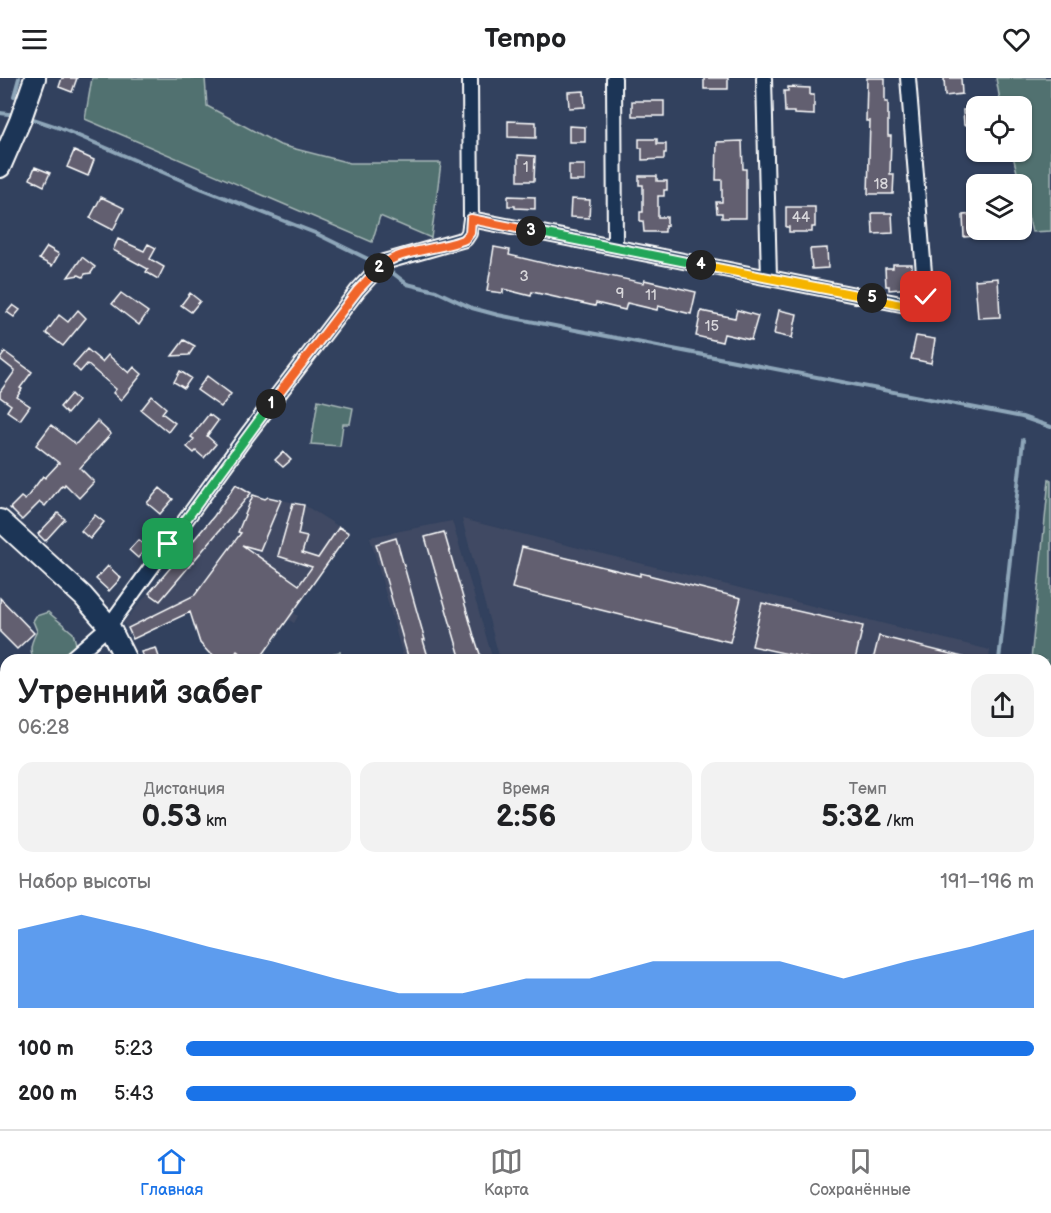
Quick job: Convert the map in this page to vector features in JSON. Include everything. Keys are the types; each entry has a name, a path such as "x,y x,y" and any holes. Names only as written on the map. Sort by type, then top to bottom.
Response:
{"main road":[{"path":"0,166 22,116 35,78"},
{"path":"0,520 83,596 109,626 123,654"}],"street":[{"path":"76,654 109,626 247,435 358,290 384,262 465,239 470,233 470,78"},
{"path":"614,78 615,247"},
{"path":"764,78 769,278"},
{"path":"471,219 911,306 920,303 926,297 908,78"}],"shaded area":[{"path":"236,484 265,499 268,497 304,505 349,533 293,612 298,616 294,623 288,619 263,654 209,653 200,643 197,609 133,639 123,623 214,516"},
{"path":"462,519 990,650 990,654 498,654"},
{"path":"452,521 491,654 402,654 370,537"}],"green space":[{"path":"92,78 205,78 207,106 280,145 350,163 441,163 431,238 380,216 372,242 85,119"},
{"path":"996,78 1051,78 1051,231 1032,232 1032,174 1018,174 1014,162 1032,162 1032,96 999,96"},
{"path":"318,400 353,408 350,424 343,424 340,446 311,444"},
{"path":"1049,479 1051,480 1051,654 1032,654"},
{"path":"48,612 73,633 77,647 70,654 32,654 31,645 37,631 33,621 36,616"}],"building":[{"path":"62,78 77,78 72,92 59,87"},
{"path":"704,78 728,78 728,89 704,89"},
{"path":"867,78 885,78 888,136 891,136 890,174 894,174 893,194 868,194 870,121 866,121"},
{"path":"944,78 961,78 962,94 945,96"},
{"path":"788,87 810,88 810,95 814,95 814,115 785,112 784,91 788,91"},
{"path":"584,91 585,107 569,108 568,92"},
{"path":"632,101 664,101 664,116 632,116"},
{"path":"963,110 966,110 966,125 964,125"},
{"path":"508,121 536,122 536,138 508,137"},
{"path":"569,126 585,127 585,142 569,142"},
{"path":"639,139 657,139 657,144 666,144 664,159 642,160"},
{"path":"742,141 743,169 746,169 746,218 722,218 722,213 717,213 716,202 722,202 722,180 716,180 717,142"},
{"path":"74,151 94,160 88,176 67,167"},
{"path":"518,155 535,156 534,181 518,181"},
{"path":"569,165 585,165 585,181 569,181"},
{"path":"35,167 50,173 44,186 30,179"},
{"path":"639,176 657,176 657,181 667,181 664,196 658,196 658,217 667,217 665,232 644,232 643,221 640,221 640,212 643,212 643,185 639,185"},
{"path":"508,196 535,197 535,209 508,206"},
{"path":"101,197 124,208 113,230 90,218"},
{"path":"571,199 590,200 589,218 570,217"},
{"path":"786,207 815,207 815,227 812,227 812,232 789,232 789,227 786,227"},
{"path":"872,213 892,213 893,233 873,234"},
{"path":"963,215 966,215 966,237 964,237"},
{"path":"118,239 144,251 148,244 156,248 150,259 164,267 158,279 146,272 148,269 113,250"},
{"path":"47,247 59,254 52,266 39,259"},
{"path":"494,247 510,250 509,255 547,264 643,283 644,280 696,292 691,314 658,306 657,310 627,303 625,310 532,292 531,296 503,289 503,293 487,291"},
{"path":"827,248 828,268 812,269 810,249"},
{"path":"82,257 95,267 91,273 83,277 79,275 68,277"},
{"path":"893,264 912,264 910,288 889,290 889,286 886,286 885,268 893,268"},
{"path":"998,278 1000,317 978,318 975,280"},
{"path":"121,293 148,312 139,325 112,304"},
{"path":"190,293 200,301 191,312 181,305"},
{"path":"13,305 20,310 14,317 7,312"},
{"path":"78,310 86,318 63,346 46,333 59,315 68,322"},
{"path":"737,310 758,316 751,340 724,334 722,342 696,336 701,311 735,318"},
{"path":"779,310 797,314 792,338 774,334"},
{"path":"916,336 935,339 931,363 911,359"},
{"path":"184,340 195,346 189,355 172,356"},
{"path":"87,349 102,362 108,355 129,373 134,367 142,374 121,400 113,393 116,389 87,364 80,372 73,365"},
{"path":"5,352 32,372 20,388 22,389 17,397 30,406 20,420 7,411 11,405 0,397 0,392 15,371 0,359"},
{"path":"180,371 191,378 184,388 174,382"},
{"path":"207,376 231,394 221,407 197,390"},
{"path":"71,394 78,401 67,414 60,407"},
{"path":"152,396 166,408 162,413 175,423 168,432 141,410"},
{"path":"209,414 218,421 207,436 216,444 204,458 187,447 194,439 191,437"},
{"path":"97,421 111,434 80,468 94,482 79,498 65,484 62,485 45,506 40,502 22,520 10,508 21,497 25,500 43,476 45,478 59,463 36,445 51,425 76,444"},
{"path":"283,452 291,460 283,467 275,460"},
{"path":"236,484 251,493 160,601 149,593 214,516"},
{"path":"160,488 173,499 160,514 147,503"},
{"path":"253,495 265,499 268,497 281,500 260,550 242,545 299,585 312,567 278,556 293,503 304,505 298,535 307,537 302,553 318,558 339,527 349,533 263,654 241,654 237,651 235,654 211,654 200,643 190,612 133,639 128,628 195,595 241,533 238,532"},
{"path":"58,513 65,519 45,541 38,534"},
{"path":"95,515 104,522 90,539 81,531"},
{"path":"444,532 480,654 459,654 425,537"},
{"path":"396,538 427,654 407,654 376,544"},
{"path":"138,540 147,547 138,558 129,550"},
{"path":"522,547 741,598 730,642 512,588"},
{"path":"108,566 121,578 109,591 96,579"},
{"path":"0,598 34,633 17,649 0,632"},
{"path":"762,603 863,626 856,654 788,654 752,646"},
{"path":"879,636 951,654 874,654"},
{"path":"156,648 158,654 142,654 141,652"}],"waterway":[{"path":"14,96 19,78"},
{"path":"0,113 17,115"},
{"path":"27,117 60,128 195,186 315,233 370,260"},
{"path":"389,270 407,284 436,291 472,308 498,315 1022,417 1051,427"},
{"path":"1000,654 1023,440"}],"route":[{"path":"168,544 247,435 358,290 384,262 418,251 459,242 470,233 471,219 911,306 920,303 926,297"}]}
